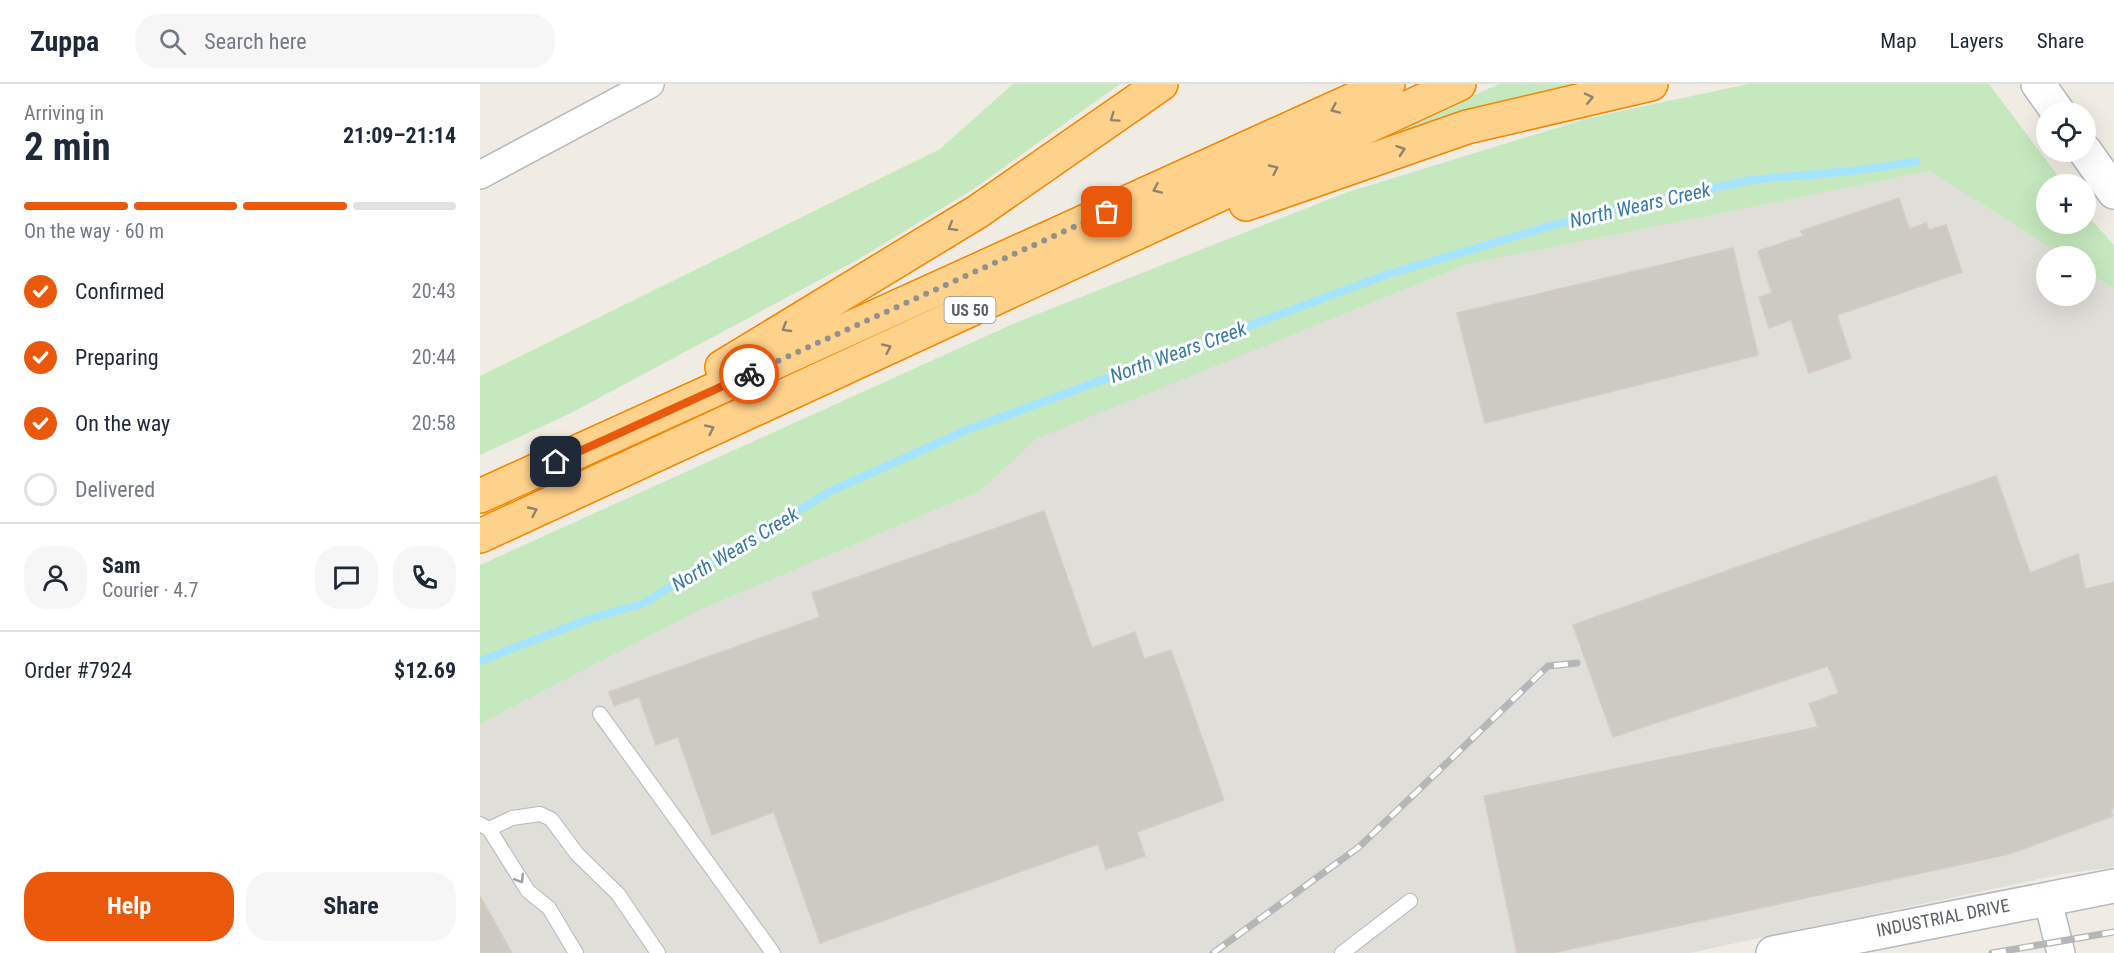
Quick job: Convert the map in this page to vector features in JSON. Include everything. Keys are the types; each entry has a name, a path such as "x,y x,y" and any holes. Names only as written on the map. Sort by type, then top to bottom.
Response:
{"highway":[{"path":"594,445 977,213 1161,84"},
{"name":"US 50","path":"480,496 1388,84"},
{"name":"US 50","path":"480,536 1459,84"},
{"path":"1030,282 1302,184 1467,128 1651,84"}],"main road":[{"path":"2038,84 2051,102"},
{"path":"2093,162 2114,192"},
{"name":"INDUSTRIAL DRIVE","path":"1773,953 2047,897 2114,886"}],"street":[{"path":"480,175 650,84"},
{"path":"2047,897 2061,953"}],"lane":[{"path":"600,714 773,953"},
{"path":"576,953 549,908 528,891 485,826 512,818 540,814 551,819 577,854 618,894 658,953"},
{"path":"1342,953 1410,901"}],"shaded area":[{"path":"1930,171 2047,246 2036,246 2036,306 2096,306 2096,277 2114,289 2114,867 2063,874 1689,953 480,953 480,724 700,610 980,491 1035,439 1465,265"}],"green space":[{"path":"1013,84 1120,84 975,188 859,259 567,415 480,455 480,376 940,149"},
{"path":"1499,84 1600,84 1373,149 1414,122"},
{"path":"1748,84 1989,84 2036,147 2036,162 2048,162 2056,174 2036,174 2036,234 2096,234 2096,225 2114,245 2114,289 2096,277 2096,246 2047,246 1930,171 1465,265 1036,439 980,491 700,610 480,724 480,565 1015,323 1345,193 1589,118"}],"building":[{"path":"1899,198 1909,229 1926,223 1929,230 1946,225 1962,272 1837,315 1851,358 1809,373 1791,320 1769,328 1759,297 1772,293 1758,251 1803,236 1801,231"},
{"path":"1733,248 1758,355 1485,423 1457,313"},
{"path":"1996,476 2030,573 2078,554 2085,589 2114,582 2114,808 2111,809 2113,816 2009,854 1552,953 1517,953 1484,796 1818,727 1809,704 1839,693 1828,666 1613,737 1573,625"},
{"path":"1044,511 1092,648 1135,632 1144,659 1171,650 1224,800 1137,832 1145,856 1106,869 1098,844 820,943 774,812 712,835 678,737 656,745 639,697 614,706 609,692 820,617 812,593"},
{"path":"480,896 512,953 480,953"}],"waterway":[{"name":"North Wears Creek","path":"480,661 589,619 642,604 831,491 967,430 1386,275 1588,215 1751,180 1853,171 1916,162"}],"railway":[{"path":"1213,953 1359,847 1548,666 1577,663"},
{"path":"1992,953 2114,932"}],"way so far":[{"path":"749,374 1107,212"}],"route":[{"path":"556,462 749,374"}]}
